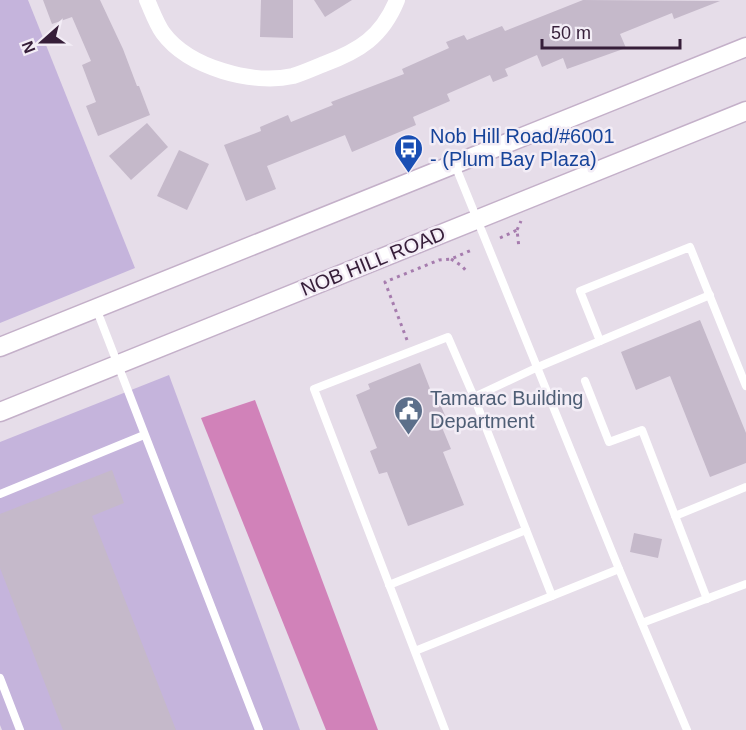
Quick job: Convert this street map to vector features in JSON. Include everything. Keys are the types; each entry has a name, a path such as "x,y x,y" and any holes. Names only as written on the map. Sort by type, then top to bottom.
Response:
{"main road":[{"path":"0,347 746,47"},
{"name":"NOB HILL ROAD","path":"0,411 746,111"}],"street":[{"path":"147,0 164,34 179,49 215,70 259,77 293,76 365,45 379,32 397,0"}],"lane":[{"path":"455,165 687,730"},
{"path":"600,341 580,291 690,247 746,386"},
{"path":"474,397 538,367 710,295"},
{"path":"96,307 259,730"},
{"path":"445,730 314,389 448,337 552,596"},
{"path":"585,381 609,442 642,430 707,599"},
{"path":"0,494 144,435"},
{"path":"675,516 746,487"},
{"path":"389,585 526,530"},
{"path":"415,651 619,569"},
{"path":"642,623 746,584"},
{"path":"0,678 20,730"}],"path":[{"path":"411,351 385,282 439,260 451,259 517,231 519,248"},
{"path":"451,259 467,272"}],"shaded area":[{"path":"0,0 28,0 135,268 0,323"},
{"path":"169,375 300,730 2,730 0,725 0,442"},
{"path":"255,400 378,730 326,730 201,418"}],"building":[{"path":"43,0 100,0 150,115 98,136 86,106 96,102 82,65 91,61 72,17 52,24"},
{"path":"261,0 293,0 293,38 260,37"},
{"path":"314,0 352,0 325,17"},
{"path":"583,0 720,1 674,19 672,13 620,34 626,48 567,69 563,58 542,67 537,55 505,69 508,76 493,82 490,75 447,94 450,101 413,117 416,125 352,152 345,135 267,166 276,189 246,201 224,145 261,131 260,127 288,115 291,122 333,105 331,102 404,74 402,69 449,48 446,42 464,35 467,40 502,26 505,31"},
{"path":"147,123 168,147 131,180 109,156"},
{"path":"179,150 209,164 187,210 157,196"},
{"path":"700,320 746,433 746,463 710,477 670,376 636,390 621,352"},
{"name":"Tamarac Building Department","path":"420,363 436,404 439,402 448,422 441,425 451,449 443,452 464,505 408,526 387,472 379,474 370,451 377,448 356,395 370,389 368,384"},
{"path":"112,470 124,503 92,516 176,730 63,730 0,568 0,514"},
{"path":"634,533 662,539 658,558 630,552"}],"place":[{"name":"Nob Hill Road/#6001 - (Plum Bay Plaza)","path":"409,174"},
{"name":"Tamarac Building Department","path":"409,436"}]}
